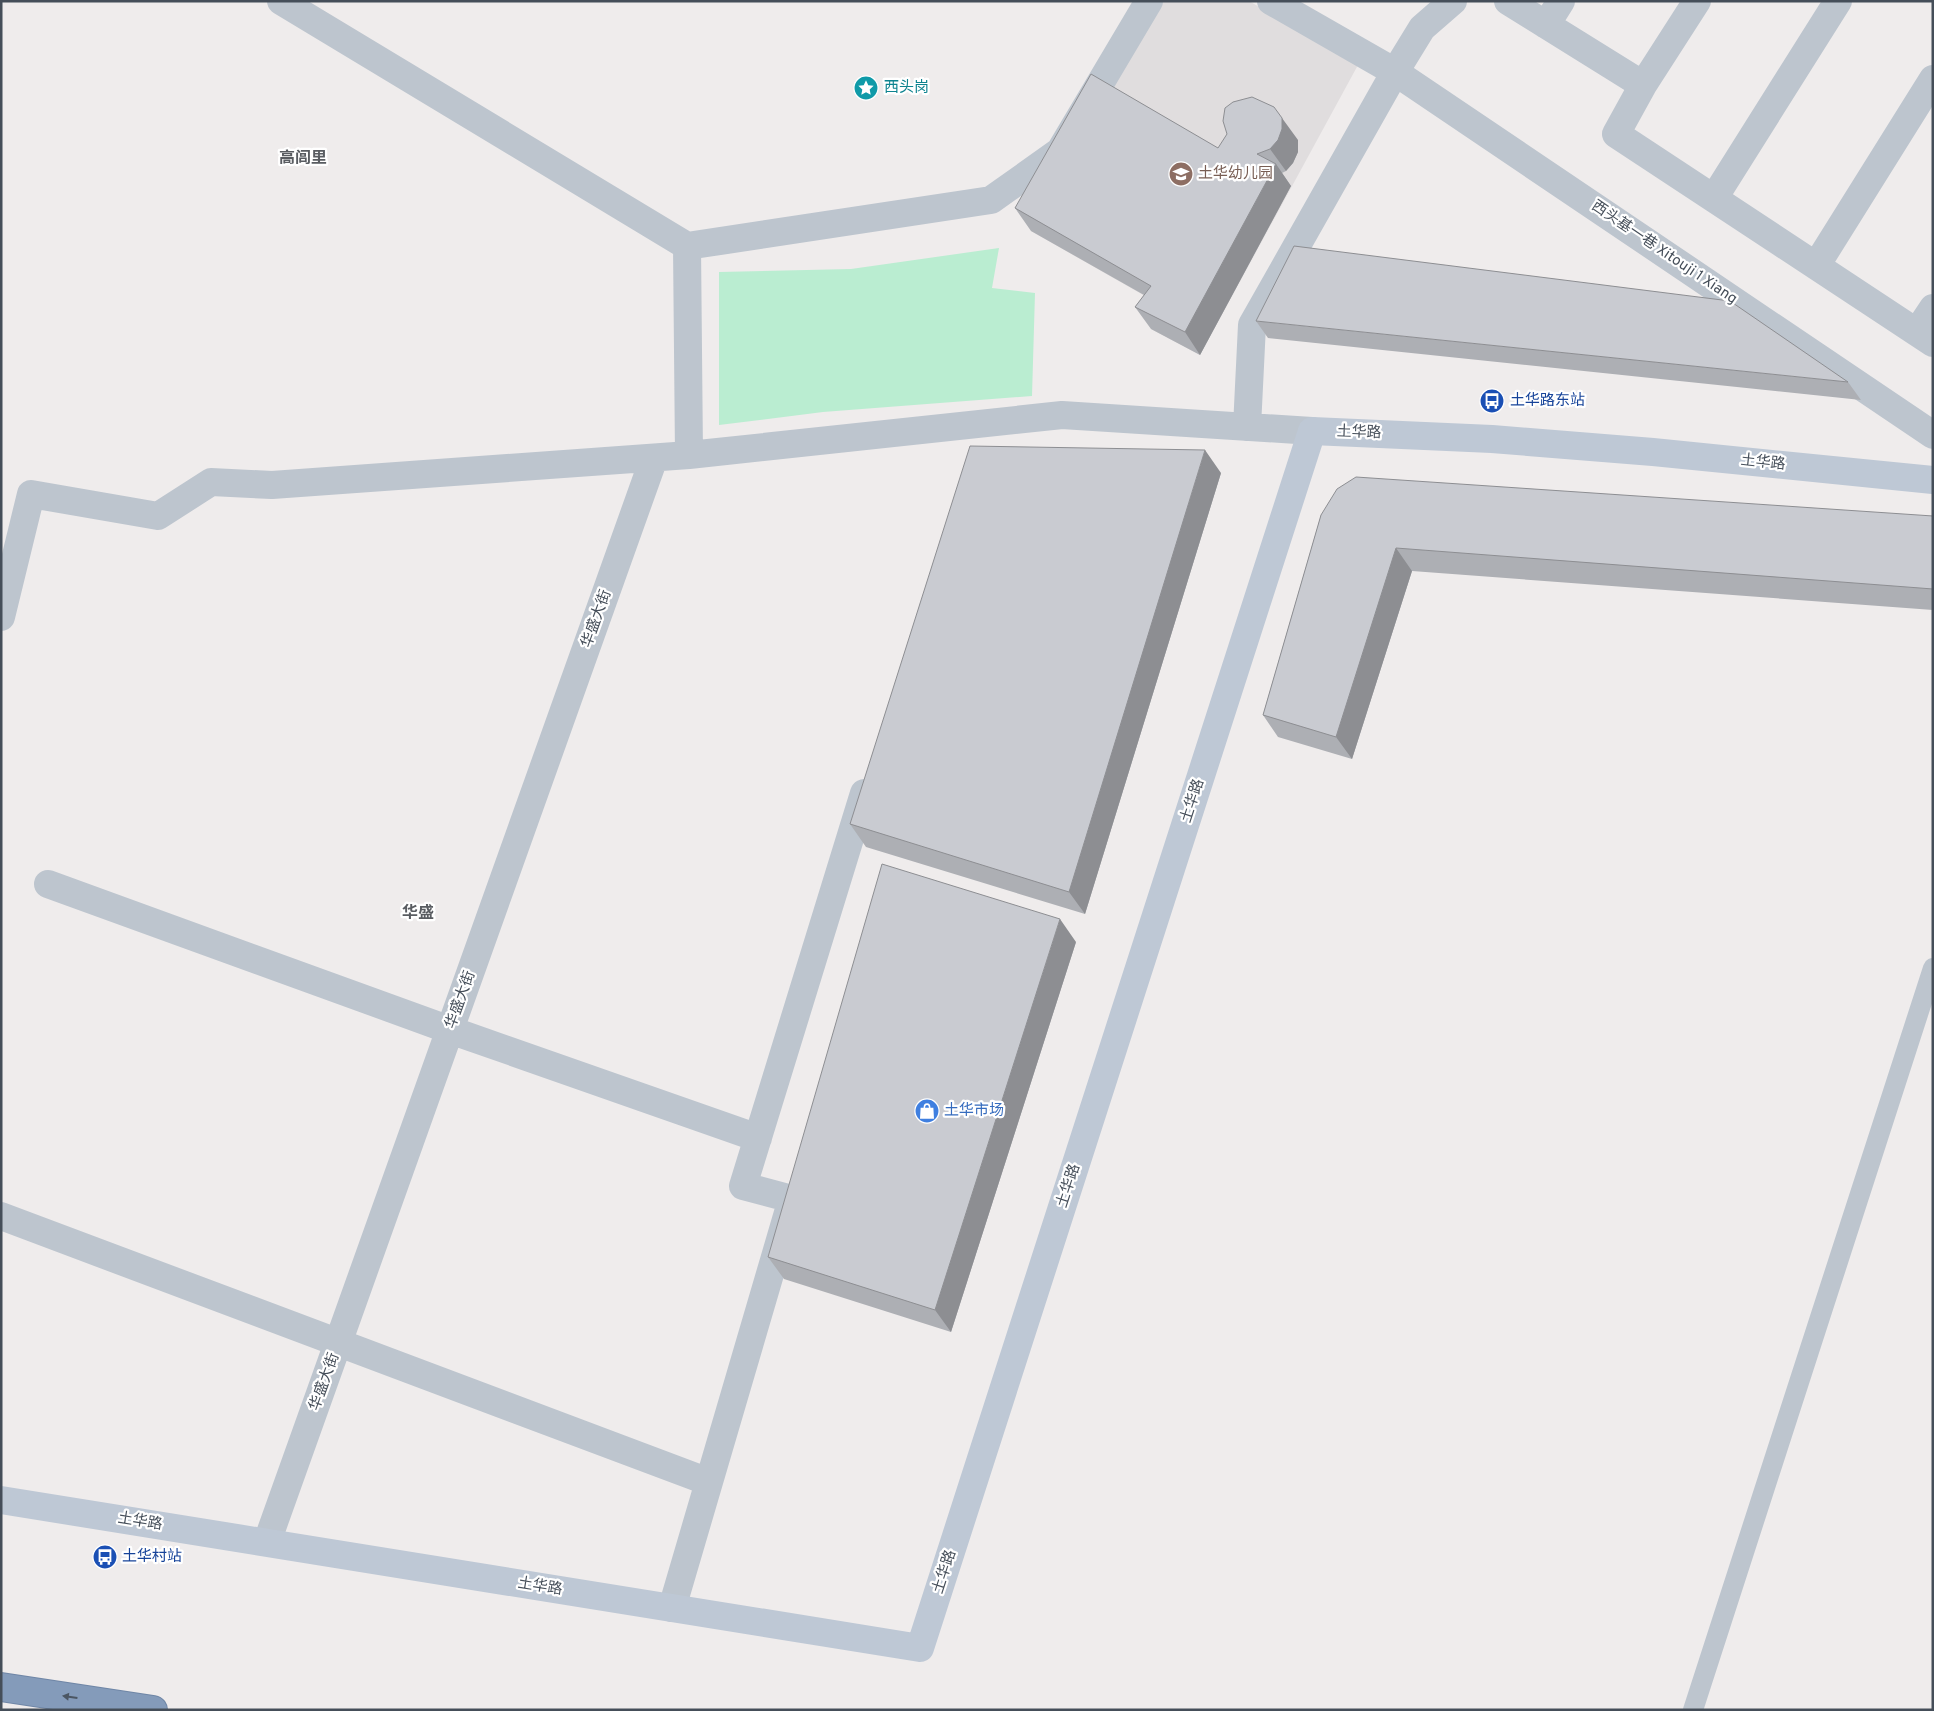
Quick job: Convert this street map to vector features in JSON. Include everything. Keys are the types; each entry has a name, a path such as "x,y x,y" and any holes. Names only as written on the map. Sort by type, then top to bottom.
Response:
{"highway":[{"path":"1,1687 153,1710"}],"street":[{"path":"281,1 688,246 991,200 1060,151 1149,1"},
{"name":"西头基一巷 Xitouji 1 Xiang","path":"1271,1 1395,72 1933,434"},
{"path":"1247,427 1252,325 1395,72 1422,28 1453,1"},
{"path":"1508,1 1643,86"},
{"path":"1546,25 1561,1"},
{"path":"1697,1 1643,86 1616,134 1925,338 1933,308"},
{"path":"1714,198 1838,1"},
{"path":"1816,266 1933,79"},
{"path":"688,246 689,455"},
{"path":"1,617 6,580 31,494 158,516 211,482 272,484 654,458 1062,414 1312,431"},
{"path":"970,452 978,424"},
{"name":"土华路","path":"1,1500 920,1648 1312,431 1492,439 1653,452 1933,480"},
{"name":"华盛大街","path":"267,1542 654,458"},
{"path":"672,1608 792,1199 743,1186 872,767"},
{"path":"48,884 450,1030 758,1138"},
{"path":"1,1216 709,1482"}],"lane":[{"path":"1694,1710 1933,968"}],"shaded area":[{"name":"土华幼儿园","path":"1160,1 1249,1 1358,65 1200,355 1151,329 1166,308 1031,231"}],"green space":[{"path":"999,248 992,288 1035,293 1032,396 823,412 719,425 719,272 851,269"}],"building":[{"path":"1091,74 1218,148 1227,134 1223,121 1225,108 1233,102 1252,97 1274,107 1282,118 1282,129 1278,140 1270,149 1257,154 1276,164 1185,332 1135,307 1151,286 1015,208"},
{"path":"1294,246 1730,301 1848,382 1256,321"},
{"path":"970,446 1205,450 1069,892 850,824"},
{"path":"1356,477 1933,516 1933,589 1396,548 1336,737 1263,715 1321,515 1337,489"},
{"name":"土华市场","path":"882,864 1060,919 935,1310 768,1257"}],"place":[{"name":"西头岗","path":"866,88"},
{"name":"土华幼儿园","path":"1181,174"},
{"name":"土华路东站","path":"1492,401"},
{"name":"土华市场","path":"927,1111"},
{"name":"土华村站","path":"105,1557"}],"district":[{"name":"高闾里","path":"303,159"},
{"name":"华盛","path":"418,914"}]}
